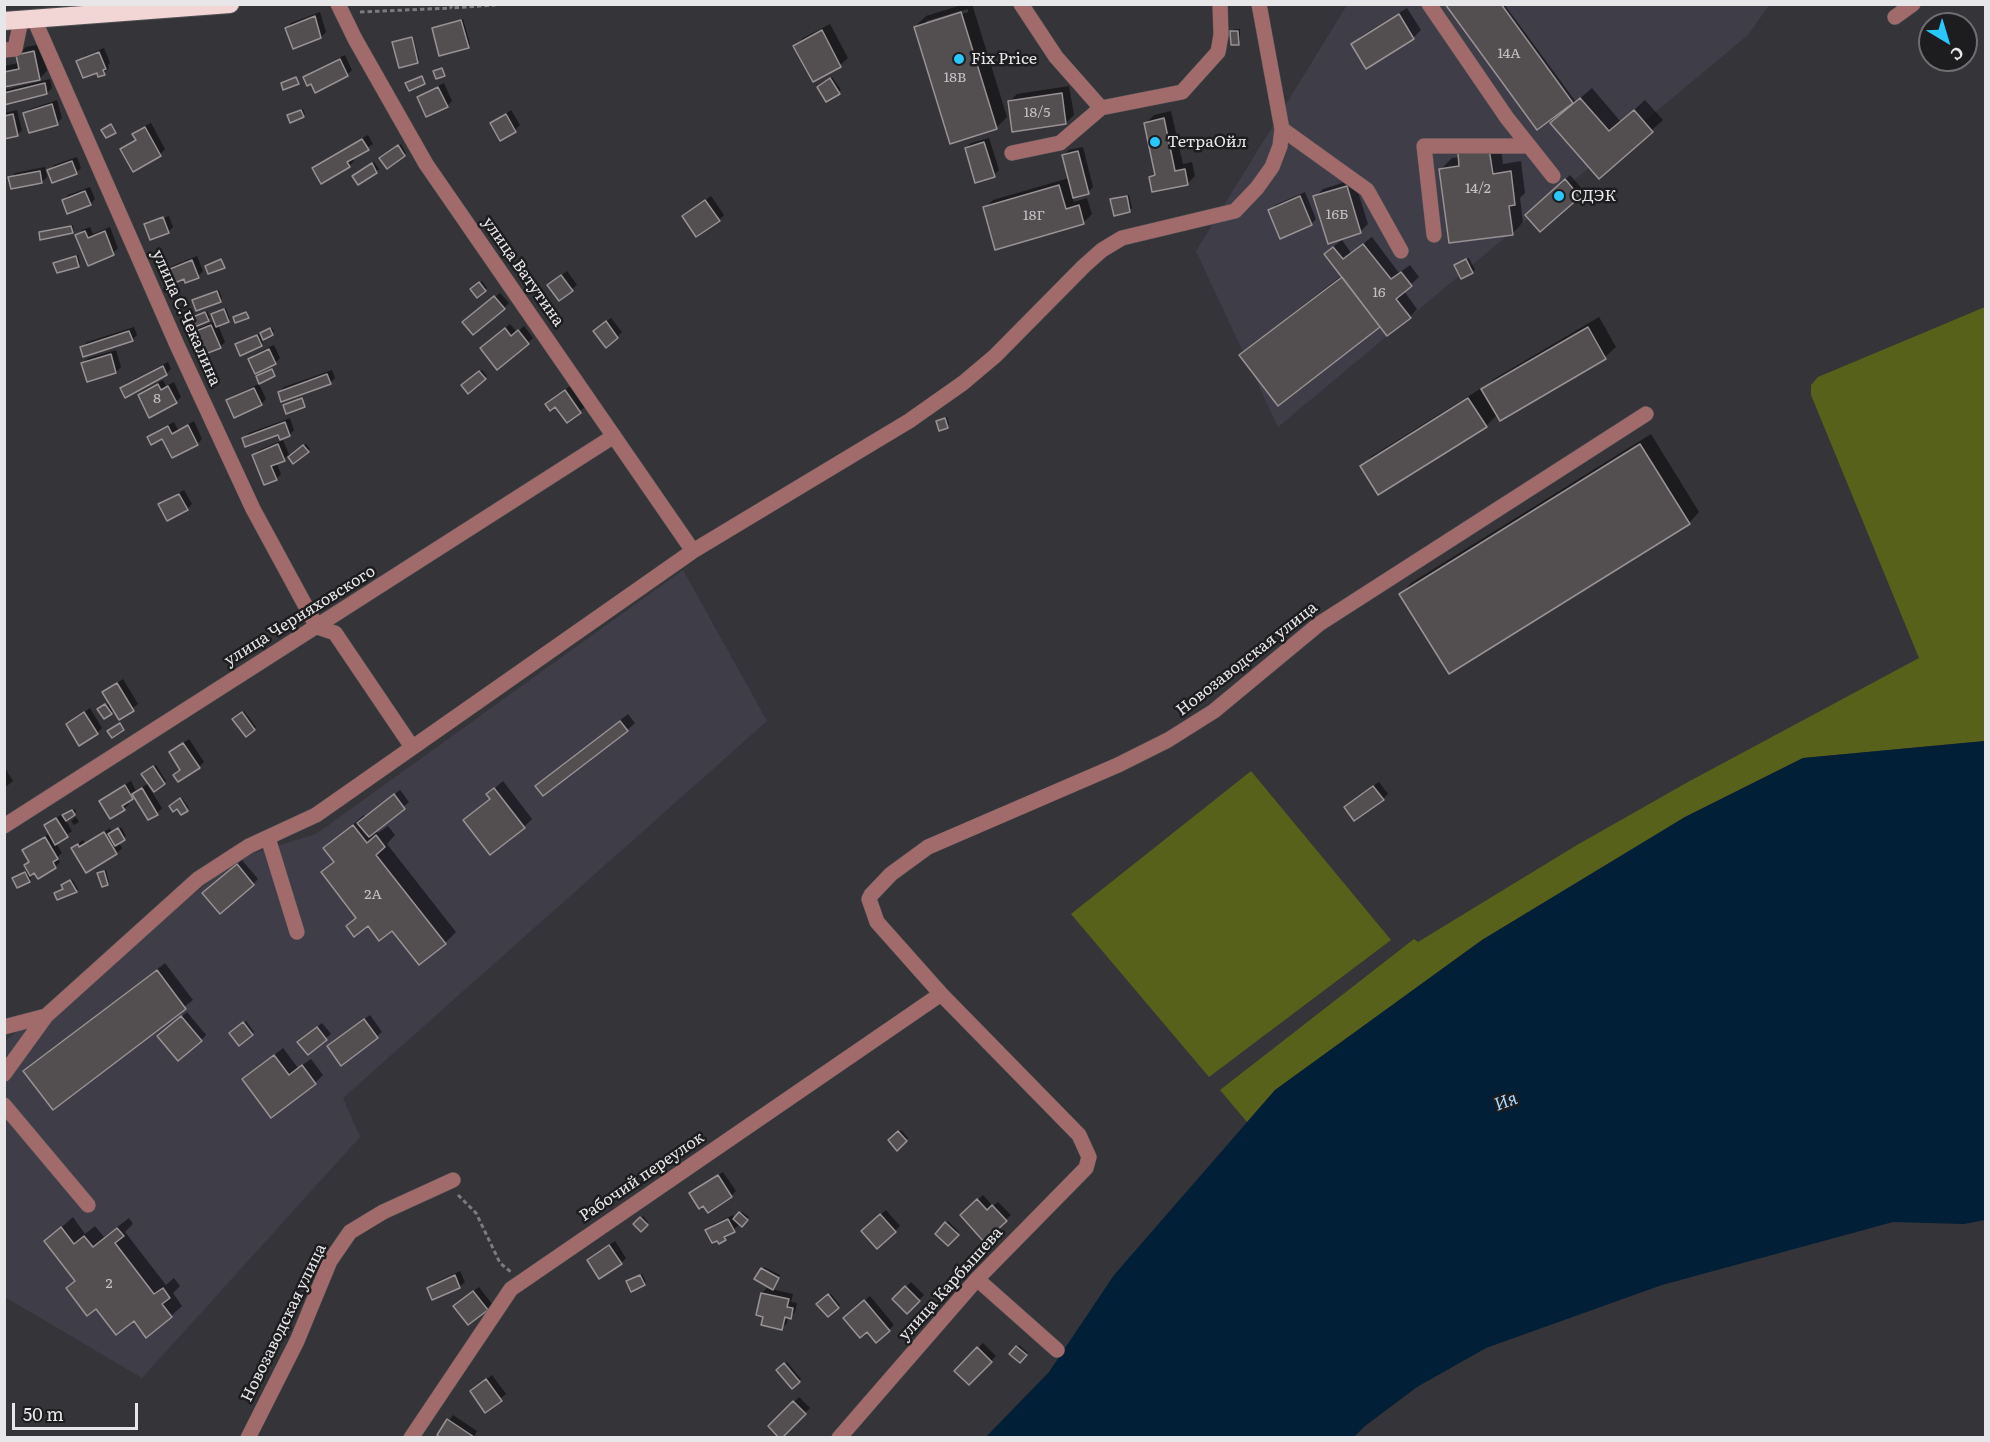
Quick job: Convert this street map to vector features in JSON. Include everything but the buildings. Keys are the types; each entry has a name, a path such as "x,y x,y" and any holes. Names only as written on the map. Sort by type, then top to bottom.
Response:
{"highway":[{"path":"20,20 110,9 230,4"}],"street":[{"path":"1021,4 1056,57 1101,108"},
{"path":"1012,153 1060,143 1101,108 1182,92 1218,52 1221,34 1220,4"},
{"path":"4,1074 46,1016 198,879 249,846 316,815 693,551 909,421 963,383 995,356 1102,250 1122,238 1235,211 1257,188 1272,167 1280,146 1281,129 1260,4"},
{"path":"1429,4 1507,118 1553,176"},
{"path":"1895,17 1913,4"},
{"name":"улица Ватутина","path":"340,9 426,164 693,551"},
{"path":"4,50 15,49 20,20"},
{"name":"улица С.Чекалина","path":"20,20 177,345 248,499 317,627"},
{"path":"1281,129 1367,190 1401,251"},
{"path":"1434,235 1424,146 1529,146"},
{"name":"Новозаводская улица","path":"941,994 877,922 869,899 891,874 928,847 1118,765 1168,740 1214,711 1319,624 1646,414"},
{"name":"улица Черняховского","path":"4,826 614,436"},
{"path":"317,627 335,633 412,747"},
{"path":"268,838 297,932"},
{"name":"улица Карбышева","path":"839,1437 977,1279 1086,1168 1089,1157 1079,1135 941,994"},
{"name":"Рабочий переулок","path":"411,1437 511,1289 941,994"},
{"path":"4,1027 46,1016"},
{"path":"4,1105 88,1205"},
{"name":"Новозаводская улица","path":"248,1437 297,1341 330,1261 350,1232 383,1212 450,1181"},
{"path":"977,1279 1057,1350"}],"path":[{"path":"340,9 508,4"},
{"path":"450,1181 476,1213 500,1263 522,1281"}],"shaded area":[{"path":"1347,5 1769,5 1748,35 1278,427 1196,251"},
{"path":"683,570 767,721 343,1098 360,1137 142,1378 5,1297 5,1041 241,857 316,834"}],"green space":[{"path":"1985,307 1985,741 1803,758 1685,817 1482,940 1275,1090 1247,1122 1220,1090 1414,939 1418,942 1577,845 1688,782 1919,658 1811,395 1811,385 1818,377"},
{"path":"1251,771 1391,940 1209,1077 1071,914"}],"water":[{"name":"Ия","path":"1985,741 1985,1220 1964,1224 1893,1222 1662,1285 1486,1348 1417,1387 1354,1437 985,1438 1049,1372 1114,1275 1275,1090 1482,940 1685,817 1803,758"}],"place":[{"name":"Fix Price","path":"959,59"},
{"name":"ТетраОйл","path":"1155,142"},
{"name":"СДЭК","path":"1559,196"}]}
